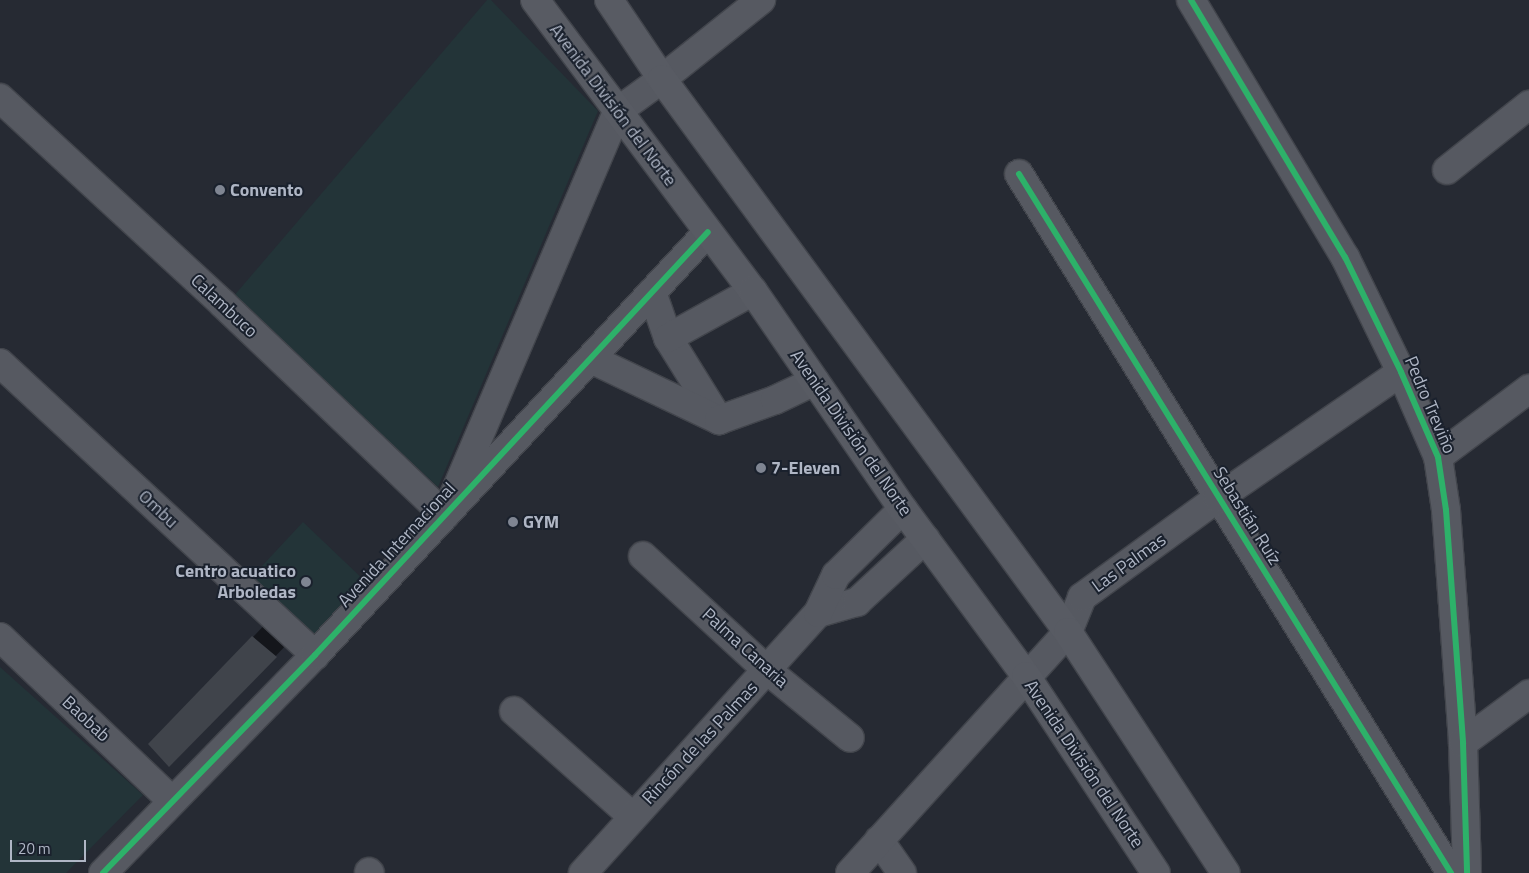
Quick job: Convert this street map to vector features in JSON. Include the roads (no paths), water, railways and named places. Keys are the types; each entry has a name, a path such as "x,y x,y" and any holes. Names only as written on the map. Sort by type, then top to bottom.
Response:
{"main road":[{"name":"Avenida División del Norte","path":"535,0 752,291 902,509 1026,676 1156,873"},
{"path":"608,0 662,79 1068,632 1226,873"}],"street":[{"path":"446,515 618,111 662,79 762,0"},
{"name":"Pedro Treviño","path":"1191,0 1345,257 1401,372 1438,457 1446,510 1463,743 1467,873"},
{"name":"Calambuco","path":"0,98 222,303 446,515"},
{"path":"1447,170 1529,105"},
{"name":"Sebastián Ruíz","path":"1019,174 1451,873"},
{"name":"Avenida Internacional","path":"104,873 315,655 708,232"},
{"path":"668,338 752,291"},
{"path":"652,292 668,338 719,420"},
{"path":"591,359 719,420 775,400 815,381"},
{"name":"Ombu","path":"0,363 315,655"},
{"name":"Las Palmas","path":"850,873 1026,676 1068,632 1082,597 1218,498 1401,372"},
{"path":"1438,457 1529,389"},
{"name":"Rincón de las Palmas","path":"583,873 632,816 818,613 836,575 902,509"},
{"path":"818,613 857,602 925,539"},
{"name":"Palma Canaria","path":"643,556 767,670 850,738"},
{"name":"Baobab","path":"0,637 172,801"},
{"path":"1463,743 1529,694"},
{"path":"514,711 632,816"},
{"path":"879,840 902,873"}],"place":[{"name":"Convento","path":"220,190"},
{"name":"7-Eleven","path":"761,468"},
{"name":"GYM","path":"513,522"},
{"name":"Centro acuatico Arboledas","path":"306,582"}]}
